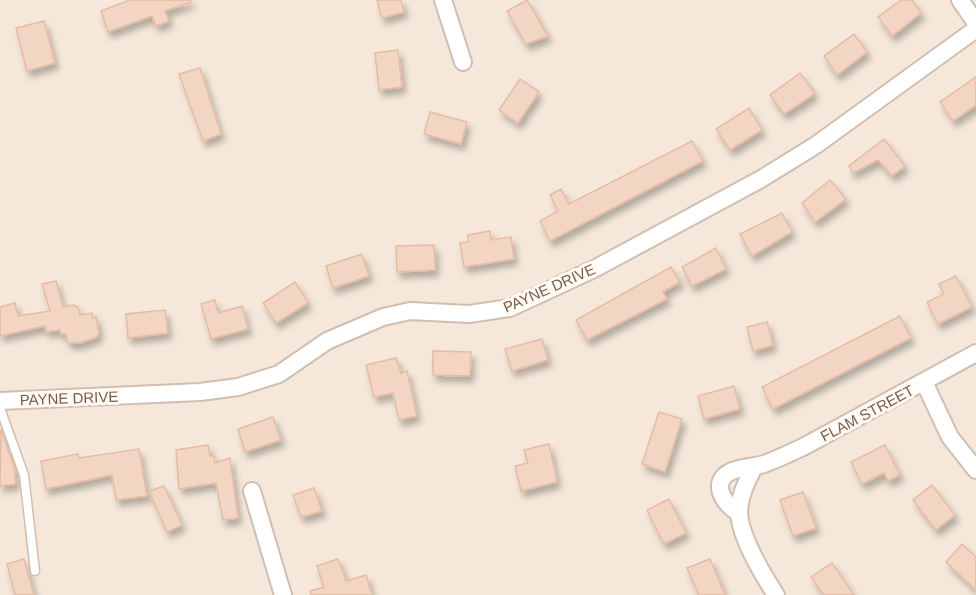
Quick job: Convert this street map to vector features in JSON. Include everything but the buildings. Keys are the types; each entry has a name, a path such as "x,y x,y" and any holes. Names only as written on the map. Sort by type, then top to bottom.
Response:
{"street":[{"path":"443,0 463,62"},
{"path":"960,0 976,23"},
{"name":"PAYNE DRIVE","path":"0,401 200,392 238,387 279,374 327,341 383,317 410,311 469,314 510,308 594,269 761,179 816,145 976,29"},
{"name":"FLAM STREET","path":"776,595 757,564 739,513 724,500 720,483 733,470 754,467 803,447 976,353"},
{"path":"924,382 950,437 976,470"},
{"path":"739,513 741,496 754,467"},
{"path":"252,491 283,595"}],"lane":[{"path":"0,408 19,454 24,475 35,571"}],"shaded area":[{"path":"0,0 976,0 976,595 0,595"}]}
